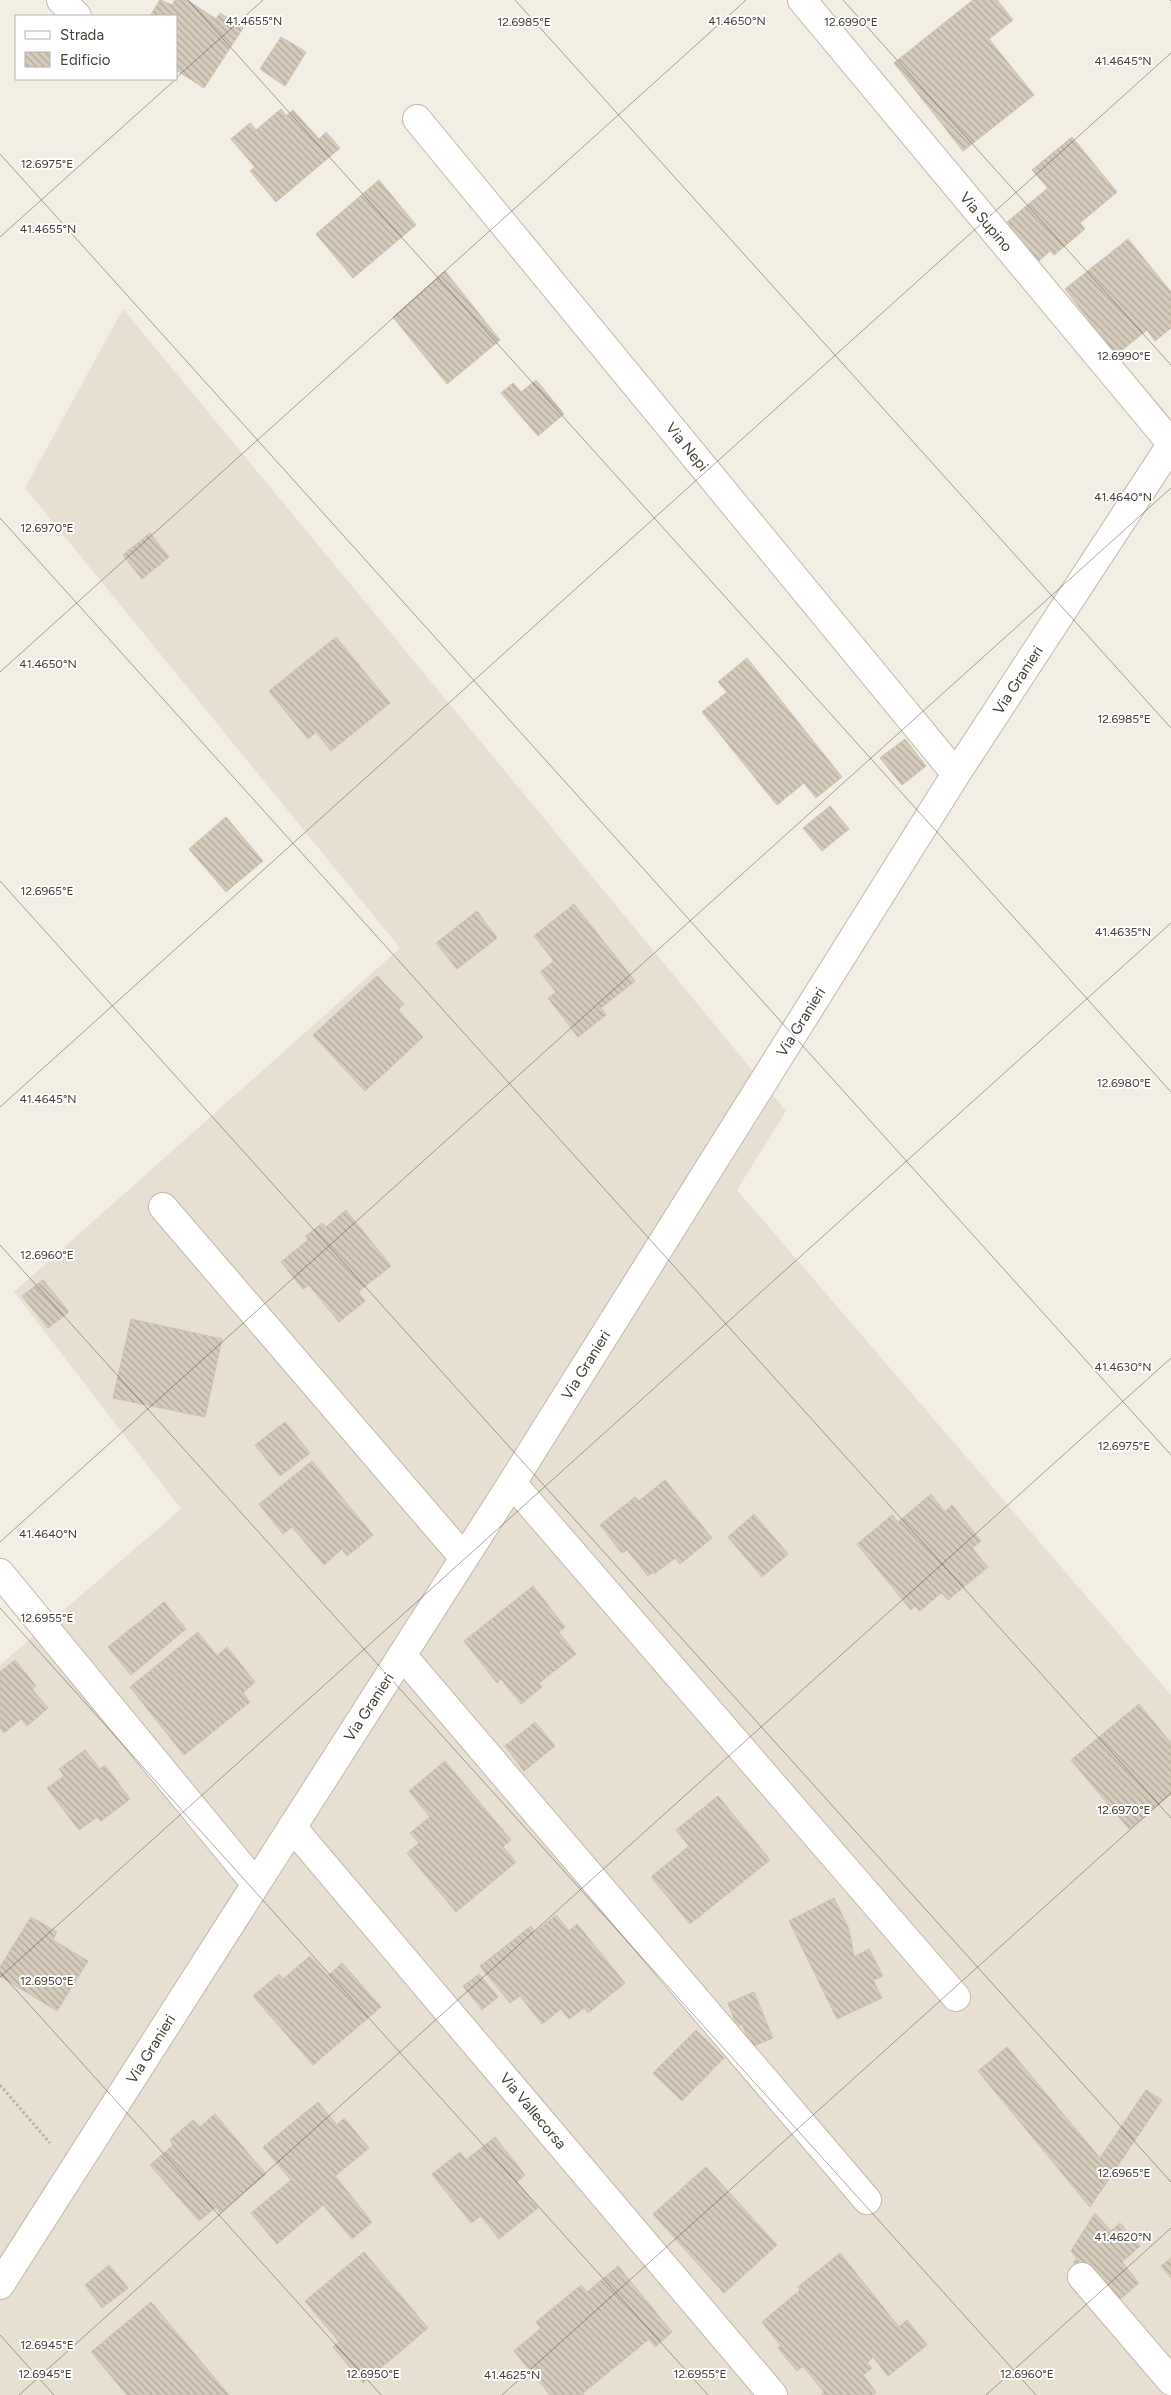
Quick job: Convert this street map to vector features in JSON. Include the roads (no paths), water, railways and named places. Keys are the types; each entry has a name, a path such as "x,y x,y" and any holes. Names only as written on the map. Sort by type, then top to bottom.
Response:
{"street":[{"path":"61,0 75,15"},
{"name":"Via Supino","path":"802,0 1171,444"},
{"name":"Via Nepi","path":"417,119 956,774"},
{"name":"Via Granieri","path":"0,2285 402,1656 956,774 1171,444"},
{"path":"163,1207 464,1558"},
{"path":"512,1482 956,1998"},
{"path":"0,1573 256,1884"},
{"path":"402,1656 868,2200"},
{"name":"Via Vallecorsa","path":"292,1827 773,2395"},
{"path":"1082,2277 1171,2381"}]}
